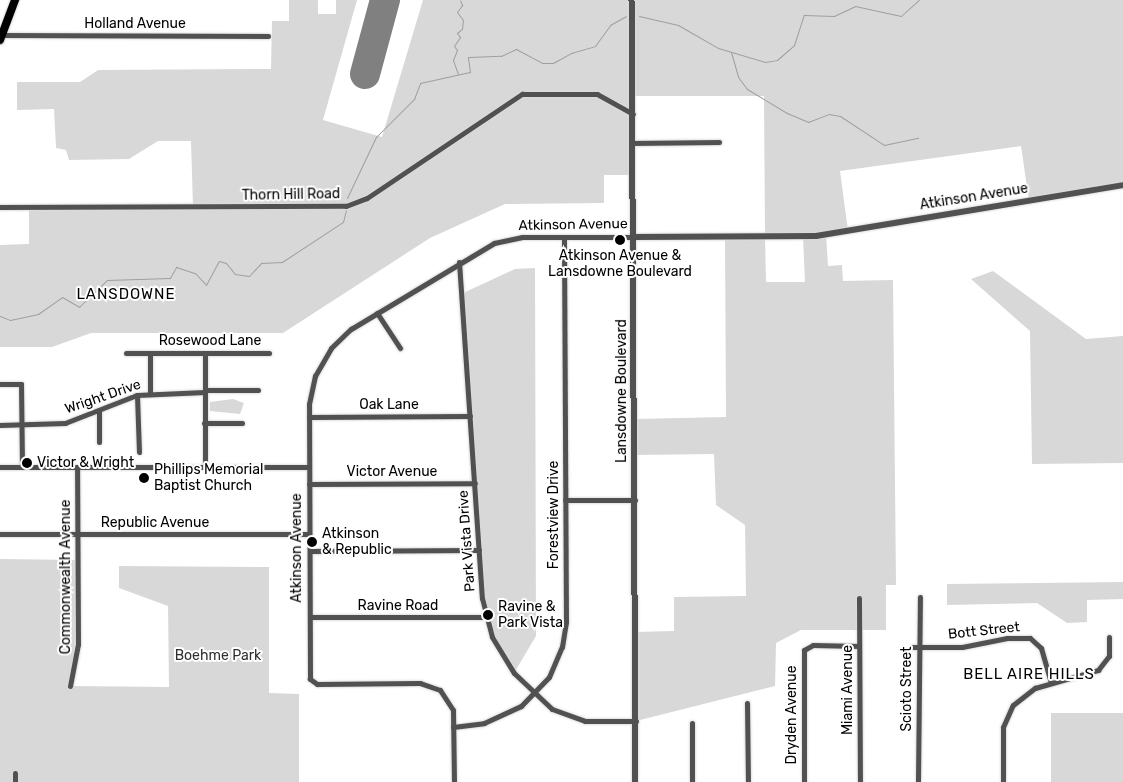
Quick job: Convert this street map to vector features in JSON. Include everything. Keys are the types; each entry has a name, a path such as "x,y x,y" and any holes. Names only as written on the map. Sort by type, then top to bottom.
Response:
{"main road":[{"path":"1,38 15,0"}],"street":[{"name":"Lansdowne Boulevard","path":"632,0 636,782"},
{"name":"Holland Avenue","path":"1,38 268,36"},
{"name":"Thorn Hill Road","path":"0,207 346,206 368,198 522,94 597,94 633,114"},
{"path":"633,143 719,142"},
{"name":"Atkinson Avenue","path":"453,727 450,702 433,686 312,682 309,417 312,386 324,358 344,335 459,262 504,241 564,237 816,236 1123,185"},
{"name":"Forestview Drive","path":"453,727 499,718 534,694 552,671 565,633 564,237"},
{"name":"Park Vista Drive","path":"459,262 479,550 486,617 502,656 534,694 552,710 576,720 636,721"},
{"path":"377,313 400,348"},
{"name":"Rosewood Lane","path":"126,353 269,353"},
{"name":"Rosewood Lane","path":"150,353 150,393"},
{"path":"205,353 205,467"},
{"path":"0,384 21,384 22,467"},
{"name":"Wright Drive","path":"0,425 65,423 137,395 150,393 258,390"},
{"path":"137,395 139,452"},
{"path":"99,411 99,442"},
{"name":"Oak Lane","path":"309,417 470,416"},
{"path":"204,423 242,423"},
{"path":"0,467 309,467"},
{"name":"Commonwealth Avenue","path":"70,686 78,650 77,467"},
{"name":"Victor Avenue","path":"309,484 474,483"},
{"path":"566,500 635,500"},
{"name":"Republic Avenue","path":"0,534 309,534"},
{"path":"310,551 479,550"},
{"name":"Scioto Street","path":"918,782 920,597"},
{"name":"Miami Avenue","path":"859,598 860,782"},
{"name":"Ravine Road","path":"310,617 486,617"},
{"path":"1003,782 1003,727 1008,715 1026,693 1051,683 1102,668 1109,656 1109,637"},
{"name":"Bott Street","path":"919,647 962,648 1007,638 1030,638 1041,648 1051,683"},
{"name":"Dryden Avenue","path":"804,782 806,648 859,646"},
{"path":"912,647 919,647"},
{"path":"748,703 748,782"},
{"path":"692,723 692,782"},
{"path":"453,727 454,782"},
{"path":"15,773 15,782"}],"green space":[{"path":"289,0 318,0 318,14 336,14 336,0 357,0 323,120 382,137 423,0 1123,0 1123,185 1029,201 1021,146 840,171 848,231 826,234 828,266 842,265 843,281 893,280 896,585 886,585 886,630 801,630 776,643 775,686 636,721 635,632 674,631 674,597 746,596 745,525 716,505 714,454 635,455 634,419 726,417 725,237 765,237 764,96 633,96 633,175 604,175 604,203 505,204 430,238 283,333 91,333 52,347 0,347 0,245 29,244 29,207 193,207 191,141 158,141 129,159 69,160 66,150 56,148 54,109 17,110 17,82 80,82 98,70 271,69 272,21 289,21","holes":["765,237 803,237 805,282 766,282"]},
{"path":"535,268 536,636 514,673 502,656 484,609 461,294 515,269"},
{"path":"993,271 1086,339 1123,336 1123,463 1032,464 1030,331 971,279"},
{"path":"233,399 244,403 240,414 210,411 210,402"},
{"name":"Boehme Park","path":"0,559 77,560 78,644 70,686 169,687 168,606 119,588 119,566 269,567 269,693 299,694 299,782 0,782"},
{"path":"1123,582 1123,599 1087,600 1087,622 1067,623 1037,603 947,605 947,584"},
{"path":"1051,713 1123,713 1123,782 1051,782"}],"waterway":[{"path":"458,74 453,60 457,50 454,46 460,37 457,33 462,29 463,20 457,12 462,5 460,0"},
{"path":"639,16 678,25 718,48 765,62 777,60 794,45 804,15 834,16 855,6 901,16 919,0"},
{"path":"347,198 376,137 414,99 420,83 470,72 468,57 501,56 516,49 542,63 553,63 571,53 595,46 610,25 626,16"},
{"path":"731,52 738,77 747,89 787,113 808,122 829,114 840,116 884,145 918,138"},
{"path":"0,316 10,320 38,314 62,297 79,307 107,280 170,278 176,267 195,273 206,285 219,261 226,263 235,274 249,276 261,263 282,262 343,222 346,210"}],"runway":[{"path":"365,74 385,0"}],"place":[{"name":"Atkinson Avenue & Lansdowne Boulevard","path":"620,240"},
{"name":"Victor & Wright","path":"27,463"},
{"name":"Phillips Memorial Baptist Church","path":"144,478"},
{"name":"Atkinson & Republic","path":"312,542"},
{"name":"Ravine & Park Vista","path":"488,615"}],"district":[{"name":"LANSDOWNE","path":"126,295"},
{"name":"BELL AIRE HILLS","path":"1029,675"}]}
